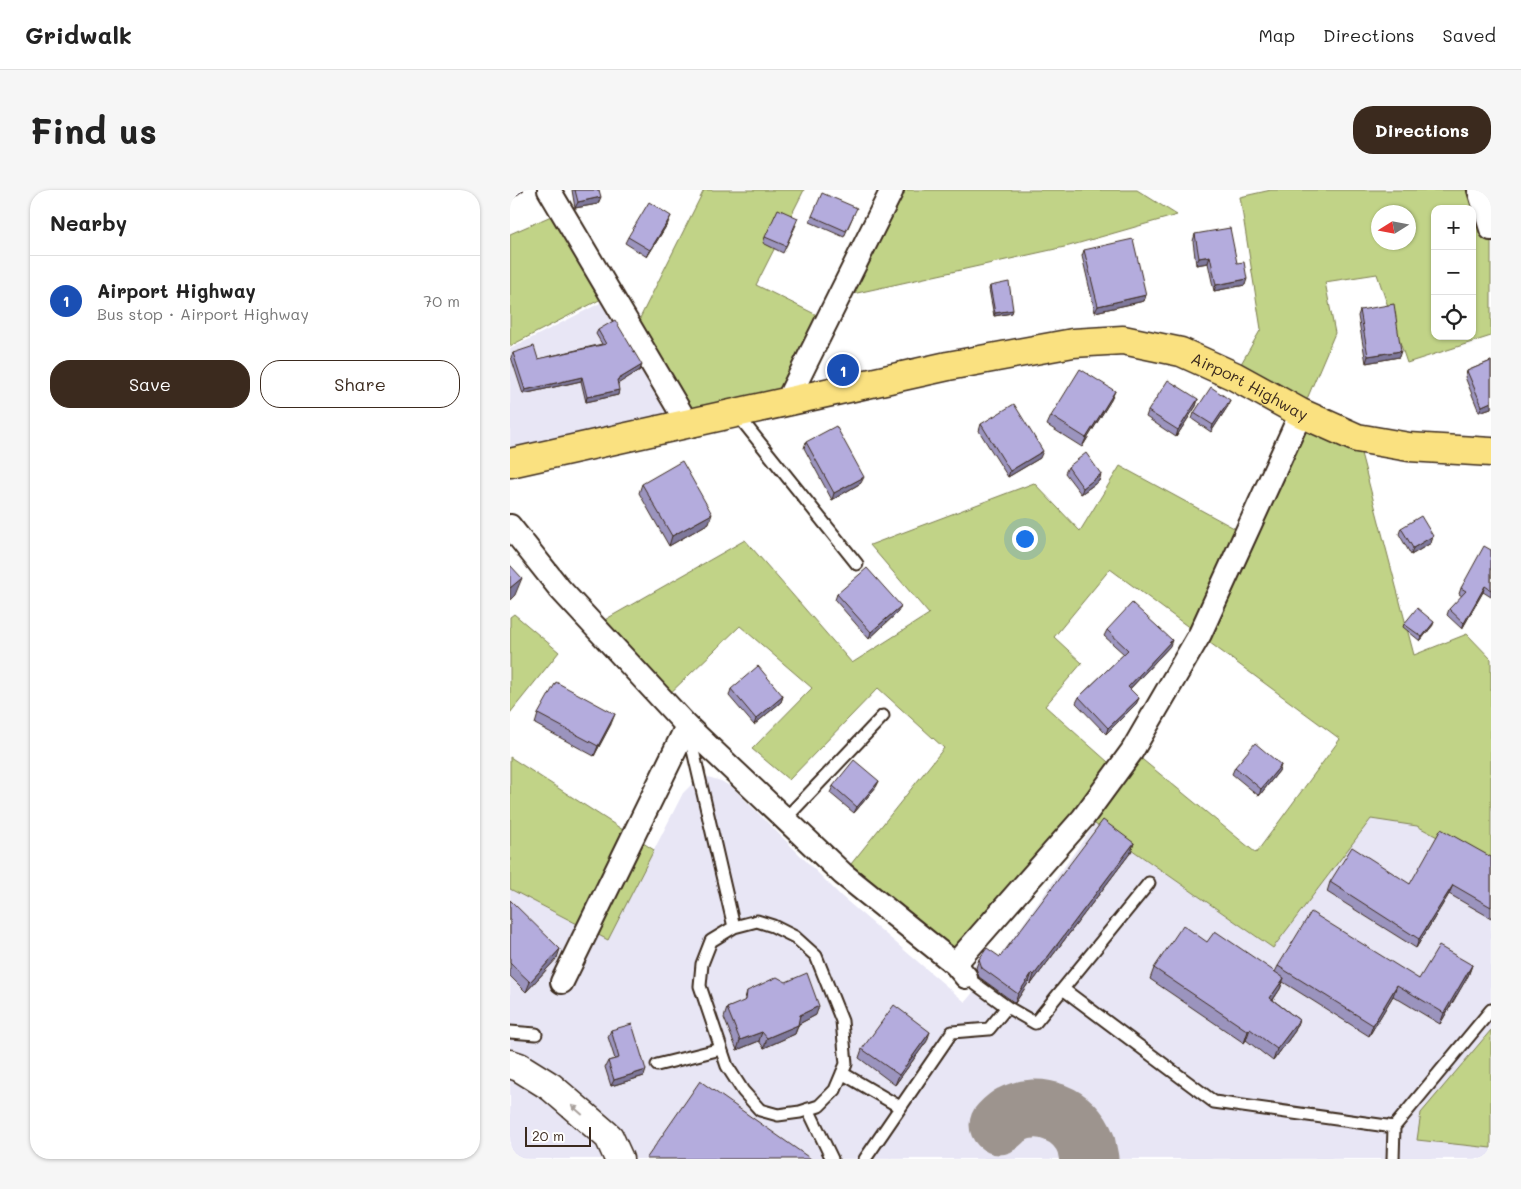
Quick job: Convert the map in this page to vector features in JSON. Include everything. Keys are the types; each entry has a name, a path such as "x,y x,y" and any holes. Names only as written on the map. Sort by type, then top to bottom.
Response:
{"highway":[{"name":"Airport Highway","path":"510,462 948,366 1073,343 1123,340 1181,352 1234,376 1301,413 1357,438 1409,447 1491,452"}],"street":[{"path":"549,190 687,423"},
{"path":"787,401 892,190"},
{"path":"1479,190 1491,229"},
{"path":"510,526 560,589 687,726 843,874 961,970 1083,818 1132,751 1200,634 1301,413"},
{"path":"562,982 687,726"},
{"path":"510,1064 519,1067 551,1088 609,1137 618,1159"}],"lane":[{"path":"735,412 857,564"},
{"path":"785,818 883,716"},
{"path":"687,726 734,928"},
{"path":"961,970 1007,1007 1035,1023 1149,883"},
{"path":"757,920 795,937 816,956 842,1021 846,1064 836,1090 819,1106 808,1110 778,1115 760,1110 743,1091 727,1066 700,986 702,964 711,941 734,928 757,920"},
{"path":"1063,989 1214,1102 1394,1127"},
{"path":"865,1159 952,1032 989,1029 1007,1007"},
{"path":"1394,1159 1394,1127 1491,1010"},
{"path":"510,1032 536,1034"},
{"path":"657,1065 721,1049"},
{"path":"842,1073 900,1107"},
{"path":"808,1110 832,1159"}],"shaded area":[{"path":"610,298 682,420 510,457 510,349"},
{"path":"708,777 721,781 733,788 841,896 965,1002 975,990 966,977 983,951 997,960 1095,824 1273,948 1371,819 1417,825 1491,866 1491,1159 510,1159 510,889 608,940 683,793 696,780"}],"green space":[{"path":"704,190 804,190 756,285 827,320 787,401 687,423 633,332"},
{"path":"892,190 1137,190 1177,215 1069,246 839,297"},
{"path":"1271,190 1479,190 1491,229 1491,336 1407,363 1377,274 1325,282 1335,333 1301,413 1234,376 1261,329 1240,197"},
{"path":"558,213 607,296 510,346 510,234"},
{"path":"1301,413 1357,438 1414,655 1467,634 1491,659 1491,866 1417,826 1371,819 1273,948 1095,824 1083,818 955,964 843,874 944,748 878,688 789,780 752,749 812,688 740,626 663,700 594,626 745,540 852,663 929,614 870,545 1034,483 1080,531 1120,466 1245,534","holes":["1110,569 1340,739 1256,853 1132,751 1117,770 1045,706 1082,663 1054,637"]},
{"path":"514,614 559,652 510,713 510,617"},
{"path":"510,757 654,850 608,940 510,889"},
{"path":"1491,1030 1491,1148 1417,1140 1421,1113"}],"building":[{"path":"575,190 599,190 601,197 578,202"},
{"path":"822,193 857,208 846,231 812,216"},
{"path":"649,202 671,216 650,250 628,237"},
{"path":"778,209 798,218 786,246 765,237"},
{"path":"1230,228 1237,263 1244,262 1247,279 1216,285 1210,256 1199,258 1195,234"},
{"path":"1133,239 1146,295 1098,306 1084,250"},
{"path":"1009,282 1013,310 995,313 990,286"},
{"path":"1394,304 1401,351 1368,356 1360,310"},
{"path":"615,320 642,365 617,380 619,390 587,397 582,377 525,390 513,353 534,346 538,359 606,344 598,330"},
{"path":"1491,361 1491,402 1482,406 1467,371"},
{"path":"1080,369 1115,391 1086,438 1051,416"},
{"path":"1168,380 1198,399 1178,430 1148,411"},
{"path":"1211,387 1230,400 1213,425 1194,413"},
{"path":"1014,404 1043,451 1010,471 981,424"},
{"path":"836,426 864,477 834,493 806,442"},
{"path":"1086,453 1101,474 1083,488 1068,467"},
{"path":"682,461 712,514 672,536 642,484"},
{"path":"1421,516 1433,536 1413,548 1401,528"},
{"path":"1484,546 1491,550 1491,590 1485,586 1464,623 1449,609 1466,591 1461,588"},
{"path":"510,565 522,578 510,588"},
{"path":"867,568 901,606 871,632 837,594"},
{"path":"1132,603 1172,640 1128,687 1139,698 1108,728 1079,697 1128,650 1107,630"},
{"path":"1417,608 1434,622 1422,637 1404,624"},
{"path":"758,666 783,696 756,719 731,689"},
{"path":"556,682 615,714 598,746 538,714"},
{"path":"1255,743 1281,765 1261,789 1235,767"},
{"path":"854,760 879,781 857,807 833,786"},
{"path":"1103,820 1134,843 1034,975 1032,973 1018,994 982,968 979,959 987,948 1000,957"},
{"path":"1441,829 1491,857 1491,907 1453,885 1419,939 1330,882 1352,847 1410,884"},
{"path":"510,900 560,949 530,982 510,963"},
{"path":"1311,912 1419,979 1439,946 1472,965 1444,1013 1397,985 1373,1025 1278,966"},
{"path":"1183,925 1207,942 1215,931 1284,978 1270,998 1299,1020 1277,1049 1250,1029 1248,1031 1154,968"},
{"path":"807,973 819,1006 800,1015 798,1025 767,1038 762,1032 740,1040 727,1008 746,1000 747,991 777,977 786,982"},
{"path":"894,1005 930,1032 899,1075 862,1049"},
{"path":"632,1024 646,1070 614,1080 608,1061 619,1058 611,1030"},
{"path":"700,1081 811,1159 646,1159"}],"taxiway":[{"path":"999,1125 1005,1119 1022,1111 1033,1109 1055,1113 1074,1125 1081,1134 1086,1144 1089,1159"}],"place":[{"name":"Airport Highway","path":"843,370"}]}
